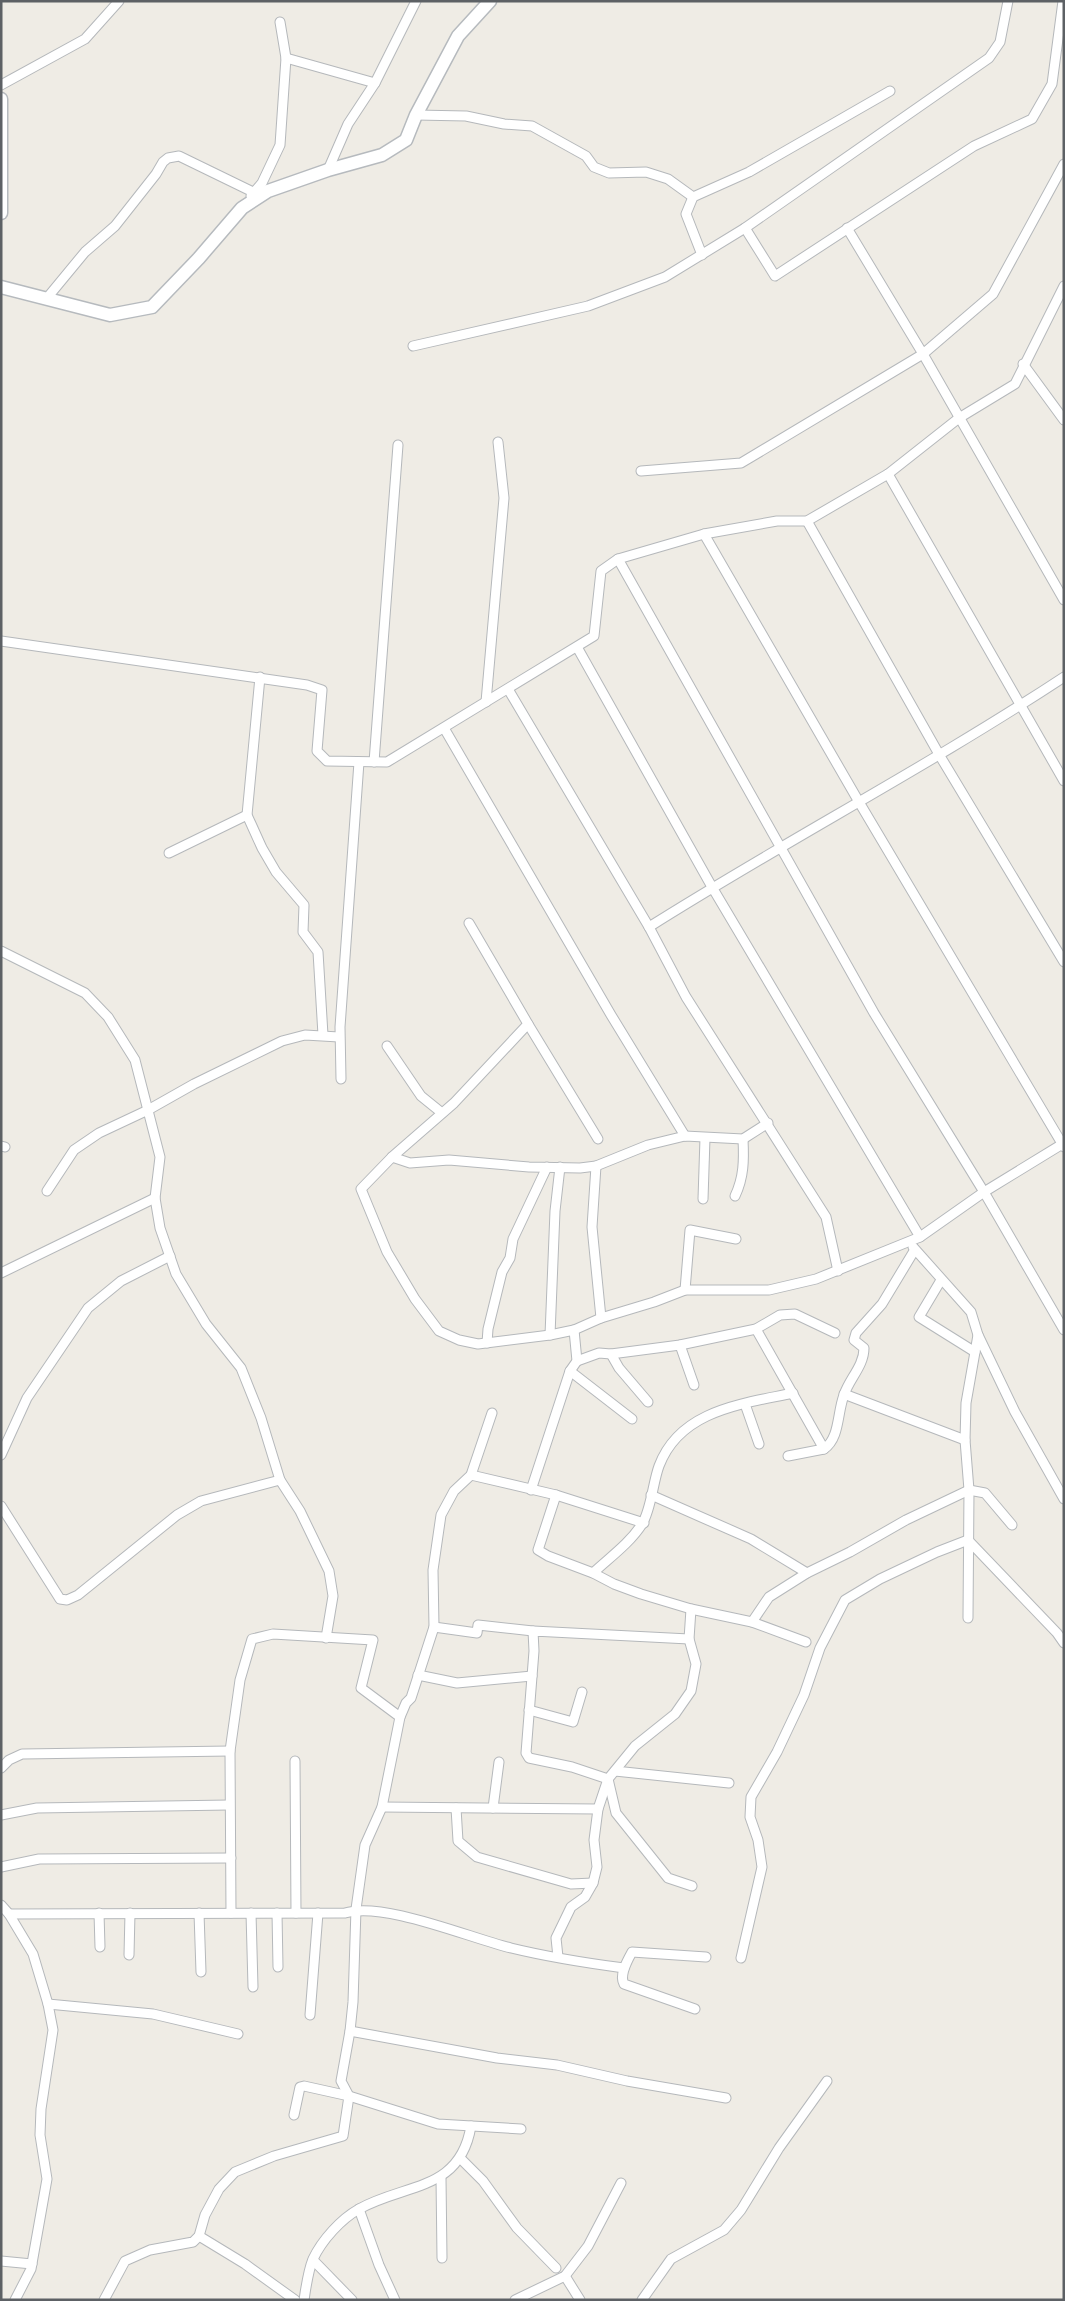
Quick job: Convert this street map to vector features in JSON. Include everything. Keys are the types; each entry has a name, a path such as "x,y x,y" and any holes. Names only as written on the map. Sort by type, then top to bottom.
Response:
{"main road":[{"path":"1,287 110,315 152,307 199,258 242,208 268,191 328,170 382,155 406,140 416,114 458,36 490,1"},
{"path":"1,99 1,213"}],"street":[{"path":"1,85 86,39 119,1"},
{"path":"328,170 348,124 375,83 416,1"},
{"path":"413,346 588,306 665,277 745,228 989,58 1000,42 1008,1"},
{"path":"745,228 775,276 974,146 1032,119 1052,84 1063,1"},
{"path":"242,208 262,183 280,145 286,58 280,22"},
{"path":"286,58 375,83"},
{"path":"702,255 686,214 693,197 750,172 890,91"},
{"path":"416,114 466,116 504,124 532,126 586,156 594,167 609,173 646,172 654,174 668,179 693,197"},
{"path":"47,298 85,252 115,226 168,158 179,156 253,192"},
{"path":"641,471 741,463 923,354 993,294 1064,164"},
{"path":"847,228 923,354 1064,600"},
{"path":"1,641 308,684 322,690 316,751 327,761 387,762 594,636 601,571 618,559 704,534 777,521 807,521 888,474 959,418 1015,384 1023,364 1064,286"},
{"path":"1023,364 1064,420"},
{"path":"486,702 504,498 498,442"},
{"path":"374,762 398,445"},
{"path":"888,474 1064,780"},
{"path":"807,521 940,756 1064,962"},
{"path":"528,1024 442,1113 392,1157 361,1189 387,1252 415,1299 439,1331 460,1340 478,1344 574,1330 601,1318 654,1302 685,1290 769,1290 816,1279 920,1237 984,1192 1063,1145 859,802 704,534"},
{"path":"618,559 874,1013 984,1192 1064,1330"},
{"path":"577,647 712,887 920,1237"},
{"path":"260,677 248,815 262,848 276,872 304,906 303,932 318,952 323,1035"},
{"path":"649,927 712,887 940,756 1064,677"},
{"path":"508,688 649,927 711,1038 768,1123 826,1218 838,1271"},
{"path":"444,728 610,1015 685,1136"},
{"path":"341,1079 339,1037 360,762"},
{"path":"169,853 248,815"},
{"path":"469,923 598,1139"},
{"path":"1,951 85,993 108,1018 135,1060 160,1157 155,1198 156,1210 170,1256 176,1274 206,1324 241,1368 261,1418 280,1480 300,1511 329,1571 333,1596 326,1638"},
{"path":"47,1191 74,1150 99,1133 282,1041 305,1035 339,1037"},
{"path":"387,1046 421,1096 442,1113"},
{"path":"392,1157 410,1163 449,1160 547,1167 596,1166 648,1144 685,1136 742,1139 768,1123"},
{"path":"703,1199 705,1138"},
{"path":"734,1196 740,1184 744,1162 742,1139"},
{"path":"596,1166 592,1227 596,1284 601,1318"},
{"path":"487,1343 488,1329 502,1272 510,1258 513,1239 547,1167"},
{"path":"550,1335 555,1211 560,1167"},
{"path":"1,1272 155,1198"},
{"path":"685,1290 690,1230 736,1239"},
{"path":"910,1240 914,1251 971,1312 978,1335 1015,1412 1064,1500"},
{"path":"788,1456 824,1449 833,1441 844,1394 864,1357 864,1348 854,1340 856,1333 882,1304 914,1251"},
{"path":"1,1455 27,1398 88,1308 121,1281 170,1256"},
{"path":"940,1280 919,1317 974,1352"},
{"path":"531,1490 570,1371 577,1361 599,1353 611,1354 680,1345 756,1329 780,1315 795,1314 835,1333"},
{"path":"756,1329 824,1449"},
{"path":"574,1330 577,1361"},
{"path":"968,1618 969,1490 965,1440 966,1403 978,1335"},
{"path":"680,1345 694,1385"},
{"path":"611,1354 619,1368 648,1402"},
{"path":"570,1371 632,1419"},
{"path":"593,1573 644,1523 664,1454 680,1432 692,1423 732,1406 793,1393"},
{"path":"844,1394 965,1440"},
{"path":"745,1404 760,1444"},
{"path":"104,2300 124,2261 150,2250 193,2242 199,2236 205,2216 218,2189 234,2172 274,2156 343,2136 348,2096 341,2081 350,2031 356,1909 365,1845 382,1807 400,1717 406,1703 411,1698 427,1654 434,1627 433,1570 441,1515 454,1491 471,1476 492,1413"},
{"path":"471,1476 556,1495 644,1523"},
{"path":"1,1506 60,1599 66,1600 78,1595 177,1514 201,1501 280,1480"},
{"path":"752,1622 770,1596 807,1573 850,1552 906,1520 969,1490 985,1493 1012,1525"},
{"path":"556,1495 538,1550 548,1556 641,1594 691,1609 752,1622 806,1642"},
{"path":"651,1495 751,1539 807,1573"},
{"path":"968,1540 1057,1633 1064,1643"},
{"path":"741,1958 762,1868 758,1840 750,1817 751,1797 777,1752 804,1695 820,1648 845,1600 912,1564 968,1540"},
{"path":"558,1957 556,1938 571,1907 585,1897 593,1883 597,1867 594,1840 598,1809 608,1779 635,1746 675,1714 691,1691 696,1664 689,1639 691,1609"},
{"path":"434,1627 477,1633 478,1625 533,1631 689,1639"},
{"path":"533,1631 527,1757 608,1779"},
{"path":"231,1913 230,1751 240,1680 252,1639 273,1634 373,1640 361,1688 400,1717"},
{"path":"418,1675 457,1683 532,1676"},
{"path":"529,1710 573,1722 582,1692"},
{"path":"1,1768 9,1760 22,1754 230,1751"},
{"path":"295,1761 296,1913"},
{"path":"493,1808 499,1762"},
{"path":"615,1770 729,1783"},
{"path":"608,1779 616,1812 668,1878 692,1886"},
{"path":"1,1815 37,1808 229,1805"},
{"path":"382,1807 598,1809"},
{"path":"456,1808 458,1840 478,1857 571,1884 593,1883"},
{"path":"1,1867 39,1860 231,1858"},
{"path":"1,1905 9,1914 33,1954 48,2004 53,2030 41,2108 40,2135 47,2179 32,2264 16,2300"},
{"path":"9,1914 345,1913 356,1909 396,1914 509,1947 624,1968"},
{"path":"99,1913 100,1947"},
{"path":"129,1955 130,1913"},
{"path":"199,1913 201,1972"},
{"path":"251,1913 253,1987"},
{"path":"278,1913 278,1966"},
{"path":"310,2015 318,1913"},
{"path":"695,2009 624,1984 622,1980 624,1968 632,1952 706,1957"},
{"path":"48,2004 153,2014 238,2034"},
{"path":"350,2031 497,2058 557,2065 726,2098"},
{"path":"642,2300 671,2259 724,2230 741,2210 779,2148 827,2081"},
{"path":"294,2115 302,2086 348,2096 438,2124 521,2129"},
{"path":"304,2300 312,2260 329,2234 358,2209 441,2178 460,2158 469,2139 471,2126"},
{"path":"460,2158 484,2180 517,2228 556,2268"},
{"path":"441,2178 442,2258"},
{"path":"515,2300 565,2276 588,2246 621,2183"},
{"path":"358,2209 379,2265 395,2300"},
{"path":"199,2236 245,2264 295,2300"},
{"path":"312,2260 352,2300"},
{"path":"1,2261 32,2264"},
{"path":"565,2276 580,2300"}]}
